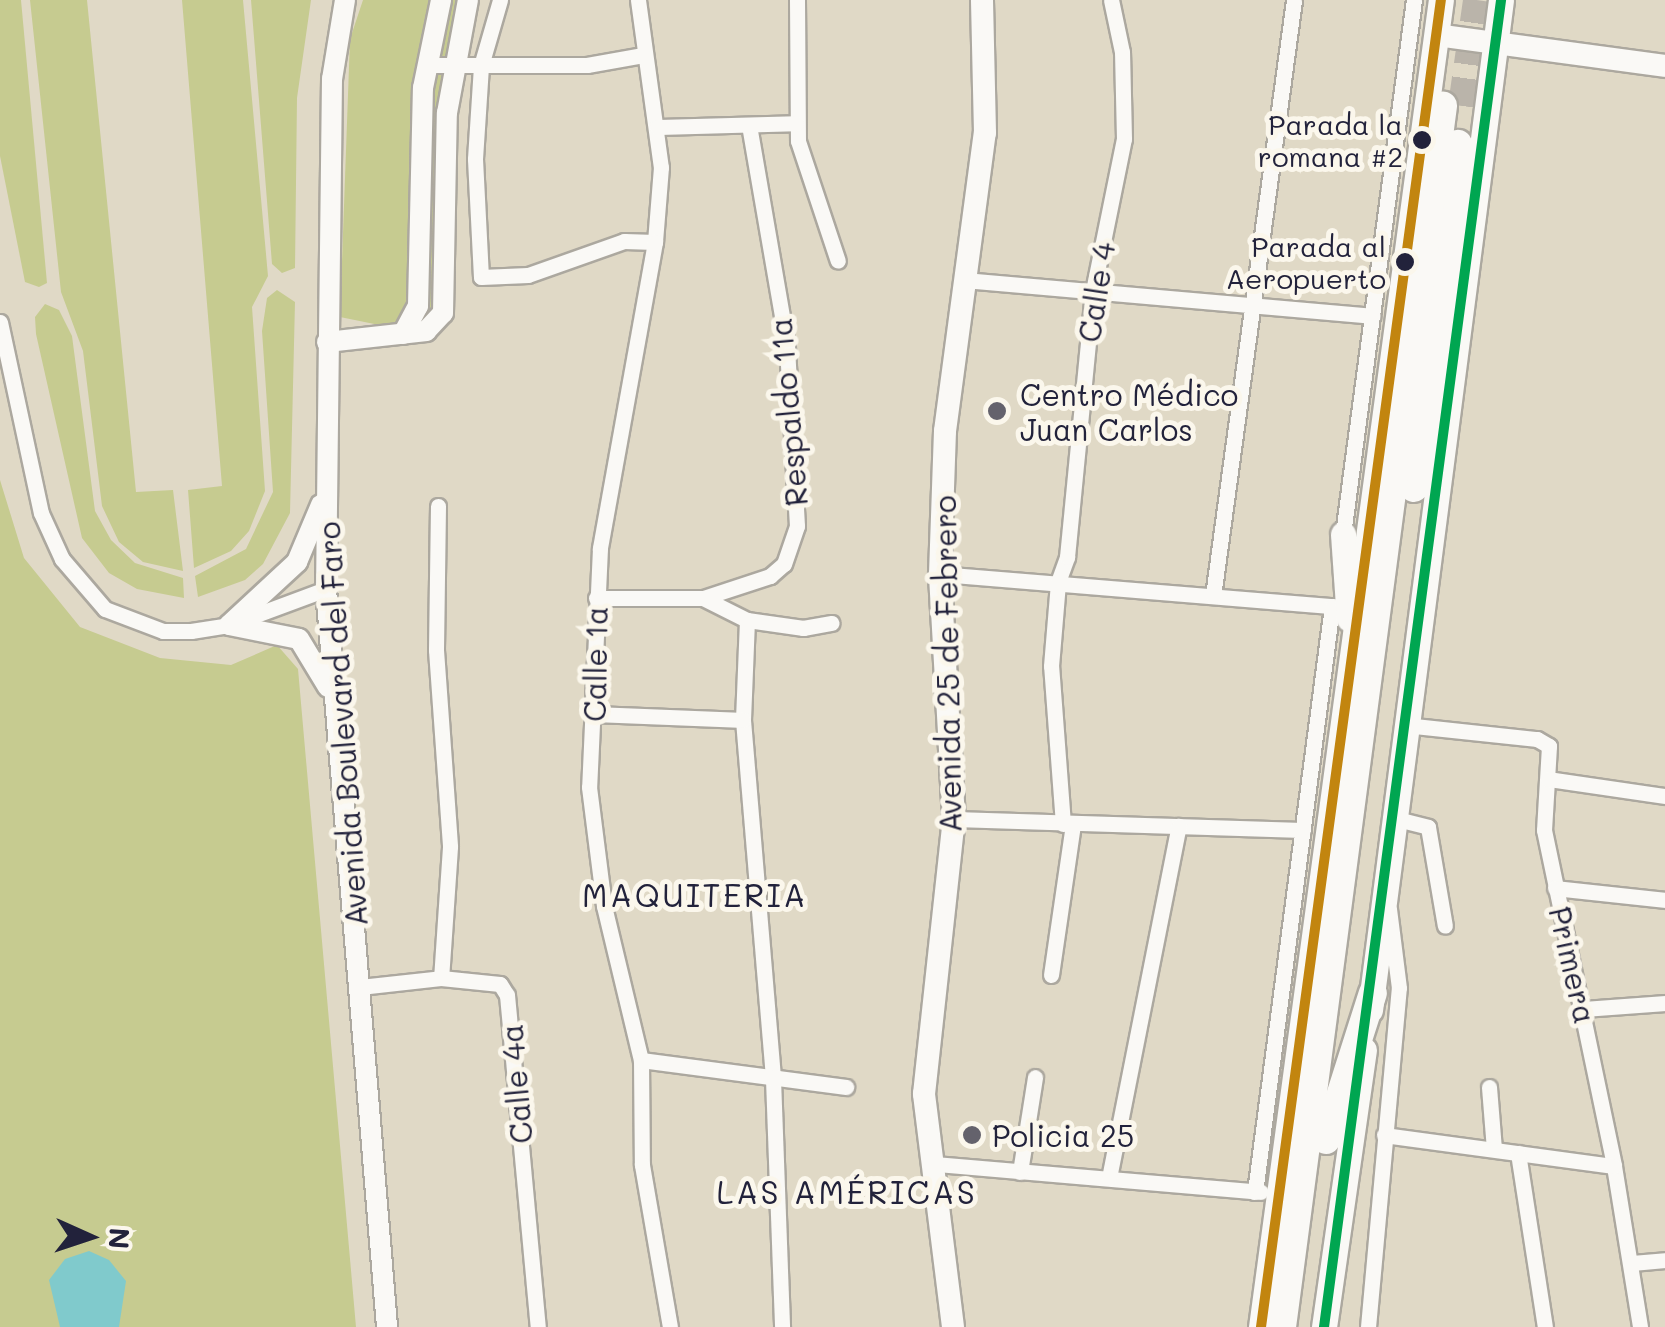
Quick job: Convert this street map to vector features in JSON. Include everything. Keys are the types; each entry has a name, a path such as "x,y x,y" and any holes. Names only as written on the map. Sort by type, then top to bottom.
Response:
{"highway":[{"path":"1282,1327 1453,106 1300,1327"},
{"path":"1326,1140 1373,993"}],"main road":[{"name":"Avenida 25 de Febrero","path":"952,1327 936,1164 924,1094 954,819 940,574 945,431 988,101 982,0"},
{"path":"1261,1327 1266,1192 1350,666 1441,0"},
{"path":"1324,1327 1373,993 1502,0"},
{"path":"1437,34 1665,66"},
{"path":"1342,534 1350,666"}],"street":[{"name":"Avenida Boulevard del Faro","path":"346,0 332,78 326,588 388,1327"},
{"path":"404,334 418,306 427,65 441,0"},
{"path":"328,342 426,331 443,314 452,66 468,0"},
{"path":"500,0 480,66 475,159 481,278 528,275 624,241 655,242"},
{"name":"Calle 1a","path":"638,0 643,55 657,127 655,242 610,474 596,598 591,824 641,1060 648,1217 670,1327"},
{"path":"797,0 796,123 838,261"},
{"name":"Calle 4","path":"1051,975 1068,824 1051,666 1058,582 1067,557 1093,292 1124,140 1122,52 1111,0"},
{"path":"1213,596 1294,0"},
{"path":"1342,534 1414,0"},
{"path":"427,65 587,65 643,55"},
{"path":"657,127 796,123"},
{"name":"Respaldo 11a","path":"596,598 703,598 770,576 784,564 800,505 787,345 748,126"},
{"path":"963,280 1372,316"},
{"path":"0,322 41,513 84,590 132,622 163,631 230,626 299,639 334,699"},
{"path":"230,626 297,562 327,488"},
{"path":"438,506 436,650 450,846 441,978"},
{"path":"940,574 1332,606"},
{"path":"230,626 326,588"},
{"path":"703,598 748,620 803,628 832,623"},
{"path":"1332,606 1350,666"},
{"path":"936,1164 1266,1192 1303,830 1332,606"},
{"path":"748,620 743,720 773,1079 782,1327"},
{"path":"595,714 743,720"},
{"name":"Primera","path":"1405,725 1537,739 1550,748 1544,830 1584,1009 1632,1263 1640,1327"},
{"path":"1548,779 1665,796"},
{"path":"1393,818 1428,826 1445,926"},
{"path":"954,819 1303,830"},
{"path":"1108,1178 1179,826"},
{"path":"1555,888 1665,900"},
{"path":"1368,1327 1398,988 1384,891"},
{"name":"Calle 4a","path":"360,986 441,978 500,984 507,995 538,1327"},
{"path":"1584,1009 1665,1004"},
{"path":"641,1060 846,1087"},
{"path":"1020,1172 1036,1077"},
{"path":"1489,1087 1494,1150"},
{"path":"1384,1135 1614,1166"},
{"path":"1518,1152 1545,1327"},
{"path":"1632,1263 1665,1260"}],"green space":[{"path":"0,0 21,0 47,283 39,287 25,282 0,156"},
{"path":"30,0 87,0 136,492 173,490 183,571 143,562 119,542 102,506 83,351 61,292"},
{"path":"182,0 243,0 268,276 252,307 265,491 249,531 231,551 194,568 188,490 222,486"},
{"path":"251,0 311,0 297,98 295,268 282,273 272,264"},
{"path":"363,0 435,0 412,302 407,320 389,327 340,317 350,39"},
{"path":"446,0 465,0 438,310 431,313 422,309 425,86"},
{"path":"277,290 295,302 290,513 263,564 245,580 198,597 195,576 246,549 273,492 262,331 267,298"},
{"path":"45,304 59,310 72,336 95,511 111,540 135,563 183,578 184,598 137,589 109,573 82,538 36,334 35,317"},
{"path":"0,480 24,558 80,627 160,658 231,665 277,645 298,669 356,1327 0,1327"}],"water":[{"path":"89,1251 109,1260 126,1281 119,1327 60,1327 49,1280 65,1259"}],"tunnel":[{"path":"1462,106 1477,0"}],"transit line":[{"path":"1261,1327 1441,0"},
{"path":"1324,1327 1501,0"}],"place":[{"name":"Parada la romana #2","path":"1422,140"},
{"name":"Parada al Aeropuerto","path":"1405,262"},
{"name":"Centro Médico Juan Carlos","path":"997,411"},
{"name":"Policia 25","path":"972,1135"}],"district":[{"name":"MAQUITERIA","path":"695,894"},
{"name":"LAS AMÉRICAS","path":"847,1191"}]}
